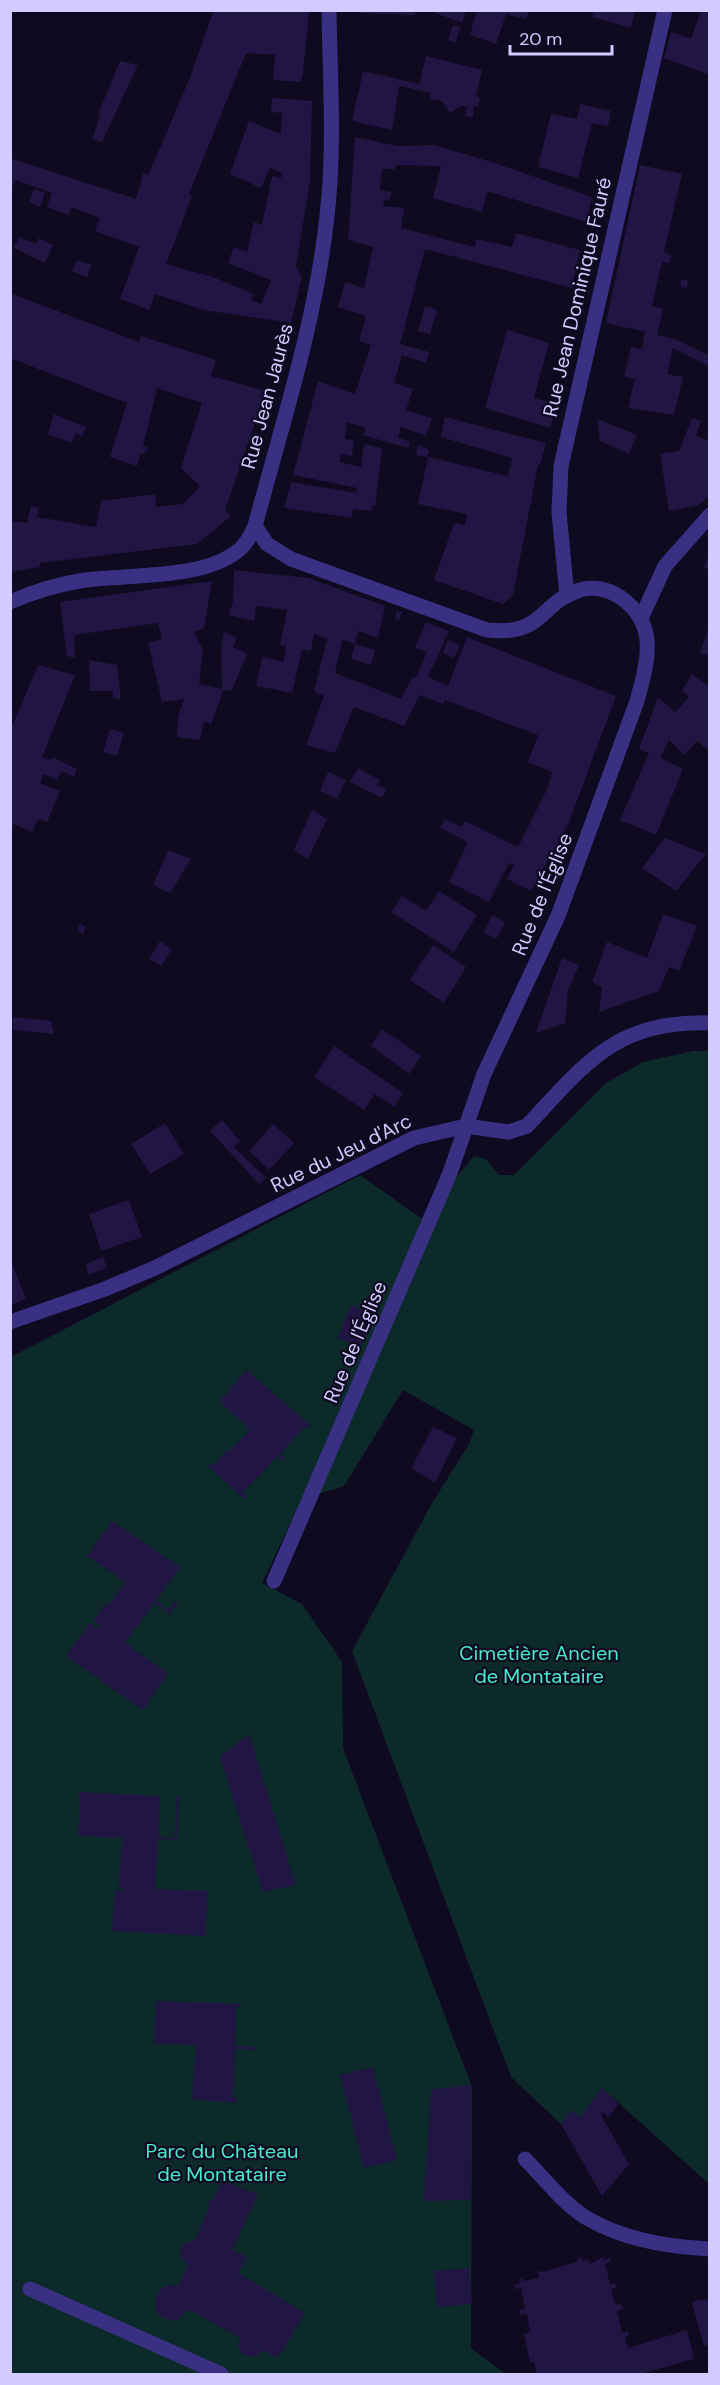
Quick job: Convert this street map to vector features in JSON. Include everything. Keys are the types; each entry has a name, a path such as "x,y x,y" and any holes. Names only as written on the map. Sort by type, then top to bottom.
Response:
{"street":[{"name":"Rue Jean Jaurès","path":"10,602 31,593 73,583 184,570 214,564 241,549 255,526 298,366 323,245 331,168 329,10"},
{"name":"Rue Jean Dominique Fauré","path":"567,596 559,512 561,466 665,10"},
{"path":"255,526 267,544 291,559 487,630 501,632 525,628 567,596 579,590 604,589 618,595 642,616 665,566 710,515"},
{"name":"Rue de l'Église","path":"274,1581 450,1173 484,1074 558,916 624,738 642,680 647,641 642,616"},
{"name":"Rue du Jeu d'Arc","path":"10,1322 105,1289 157,1266 414,1138 465,1126 519,1131 527,1126 585,1063 610,1046 657,1028 710,1023"},
{"path":"525,2159 584,2216 610,2229 673,2246 710,2249"},
{"path":"30,2289 221,2374"}],"green space":[{"path":"693,1051 709,1051 709,2184 602,2088 568,2136 561,2124 511,2077 352,1651 431,1505 469,1444 474,1430 403,1390 344,1486 302,1499 262,1583 302,1604 342,1662 343,1748 472,2087 471,2348 505,2374 11,2374 11,1357 360,1175 422,1219 474,1156 486,1159 499,1175 514,1175 606,1083 643,1062"}],"building":[{"path":"214,10 309,10 303,74 301,82 273,80 275,55 246,53 189,194 192,196 166,264 213,277 254,294 251,300 261,304 271,280 228,263 234,247 247,252 254,222 262,225 272,176 281,178 282,173 270,168 261,188 230,174 249,121 281,134 282,113 271,112 272,98 312,101 310,181 296,266 302,277 291,323 204,310 155,294 149,310 120,299 139,247 95,231 100,218 71,207 69,215 47,207 52,193 16,180 10,191 10,158 136,199 143,173 148,175 151,169 190,77"},
{"path":"361,10 415,10 415,15 361,13"},
{"path":"428,10 466,10 462,23"},
{"path":"477,10 529,10 526,19 506,14 496,44 470,35"},
{"path":"594,10 635,10 631,28 592,17"},
{"path":"701,10 710,10 710,75 664,58 671,32 691,39"},
{"path":"453,25 461,27 455,43 448,40"},
{"path":"426,56 482,70 476,96 480,98 478,107 474,105 473,117 465,116 467,107 461,106 450,113 442,101 429,99 431,93 399,86 392,130 352,121 363,71 419,84"},
{"path":"120,61 138,65 102,142 92,139 100,116 98,114"},
{"path":"580,104 611,111 608,126 592,123 578,178 538,167 551,114 577,119"},
{"path":"355,137 398,146 435,145 592,197 586,222 487,191 482,212 433,198 441,166 396,165 395,169 382,169 380,190 392,192 389,201 384,200 383,206 404,208 401,228 475,247 476,239 512,247 516,233 580,250 572,288 425,249 400,344 429,352 426,363 402,355 394,383 413,389 406,410 432,418 426,436 401,427 398,437 410,442 408,448 363,435 366,428 347,422 345,439 354,440 352,456 341,454 339,462 361,467 364,444 382,448 375,507 372,506 371,511 353,509 352,518 284,508 291,482 356,493 357,488 293,475 318,381 355,394 371,345 359,341 366,316 338,307 345,282 364,288 373,247 348,240"},
{"path":"640,165 682,174 664,252 672,256 668,264 662,261 652,306 663,309 657,335 675,339 710,356 710,367 673,348 667,374 683,377 674,415 628,408 635,379 624,377 631,347 642,349 645,332 606,323"},
{"path":"34,189 45,193 40,207 29,202"},
{"path":"19,237 36,244 39,238 53,245 45,263 14,248"},
{"path":"77,260 92,265 87,277 72,271"},
{"path":"682,279 688,281 687,288 680,286"},
{"path":"10,293 139,342 141,336 216,360 211,376 266,391 225,510 231,516 197,544 40,563 40,567 10,572 10,521 27,523 31,506 39,508 37,517 96,527 101,501 155,494 156,507 183,504 200,486 181,468 202,403 157,388 143,446 148,447 145,454 141,453 137,466 110,457 127,403 10,358"},
{"path":"425,306 437,310 430,334 418,331"},
{"path":"507,330 549,343 534,398 556,404 550,428 485,408"},
{"path":"54,414 86,427 82,436 76,433 71,443 48,434"},
{"path":"445,417 546,443 540,465 538,465 513,595 503,604 434,580 454,523 465,525 467,514 418,504 428,457 508,476 512,458 441,437"},
{"path":"692,418 701,421 696,436 710,441 710,495 699,505 669,511 660,454 679,451"},
{"path":"597,419 637,435 629,454 600,441"},
{"path":"418,444 429,450 428,457 416,455"},
{"path":"710,554 710,570 704,568"},
{"path":"234,570 309,578 385,606 378,638 358,631 355,644 342,640 335,673 401,699 413,676 416,678 427,652 415,648 426,622 449,631 428,677 448,686 467,637 616,696 568,825 531,891 507,879 514,865 509,863 489,902 449,882 468,842 440,828 445,819 462,827 465,821 518,847 548,787 552,772 528,762 538,735 445,700 443,704 420,695 404,726 354,707 335,753 306,745 324,696 314,691 327,639 314,634 311,651 302,649 292,693 256,686 262,657 283,662 286,646 280,645 287,610 256,606 254,621 228,615 233,602"},
{"path":"212,581 204,628 194,632 203,649 199,684 222,689 221,647 224,632 237,638 233,647 247,654 232,690 223,691 211,724 204,721 200,740 177,737 178,717 184,699 162,702 148,643 162,639 158,623 74,635 75,658 67,656 60,602"},
{"path":"397,611 402,612 399,620 395,619"},
{"path":"710,627 710,656 700,653"},
{"path":"448,640 460,645 454,658 443,653"},
{"path":"355,644 375,650 371,665 351,659"},
{"path":"89,660 117,665 121,699 113,698 113,691 90,691"},
{"path":"38,665 75,675 42,757 51,760 52,757 77,769 74,777 62,771 57,780 44,774 40,783 60,791 47,822 38,819 32,832 14,824 11,833 10,731"},
{"path":"692,674 710,687 710,752 697,741 684,755 669,740 660,758 683,769 656,835 620,820 649,753 639,749 658,697 675,712 689,697 682,691"},
{"path":"110,729 124,733 117,756 103,752"},
{"path":"358,768 380,780 377,785 387,789 382,798 350,782"},
{"path":"328,772 346,780 337,799 320,791"},
{"path":"312,810 327,819 308,859 294,850"},
{"path":"665,838 706,854 676,891 642,868"},
{"path":"168,850 191,859 170,893 153,885"},
{"path":"439,891 477,915 454,952 391,912 402,896 426,911"},
{"path":"663,914 697,926 679,971 669,967 659,991 599,1012 602,987 592,982 607,942 647,958"},
{"path":"492,915 505,922 496,939 484,932"},
{"path":"80,924 86,927 83,934 77,930"},
{"path":"160,941 172,949 161,966 149,959"},
{"path":"433,945 466,967 444,1003 410,980"},
{"path":"562,958 579,965 568,991 565,1023 536,1033"},
{"path":"13,1017 51,1021 54,1034 13,1030"},
{"path":"382,1029 421,1056 409,1074 371,1046"},
{"path":"334,1046 403,1093 394,1107 375,1094 364,1110 314,1077"},
{"path":"222,1120 240,1141 234,1147 266,1178 259,1184 210,1131"},
{"path":"165,1123 184,1154 150,1174 131,1144"},
{"path":"273,1124 294,1143 269,1170 249,1151"},
{"path":"129,1200 142,1237 101,1251 89,1214"},
{"path":"103,1257 107,1268 88,1275 86,1264"},
{"path":"10,1258 26,1299 10,1305"},
{"path":"351,1305 373,1315 360,1347 338,1338"},
{"path":"247,1370 311,1426 308,1428 306,1426 280,1454 286,1461 284,1462 278,1456 243,1492 247,1496 244,1499 208,1466 211,1464 213,1466 250,1430 219,1401"},
{"path":"433,1427 457,1438 435,1483 411,1468"},
{"path":"112,1521 180,1567 156,1601 168,1610 175,1600 178,1602 169,1614 154,1603 125,1643 168,1673 143,1710 66,1656 90,1623 97,1629 100,1626 93,1621 105,1604 108,1606 125,1582 87,1556"},
{"path":"249,1734 296,1885 263,1892 220,1757"},
{"path":"78,1792 160,1796 158,1837 174,1838 177,1796 179,1796 177,1840 158,1839 155,1889 208,1891 205,1936 112,1931 115,1890 124,1891 124,1888 118,1887 123,1838 78,1836 80,1797"},
{"path":"156,2001 241,2004 241,2007 236,2007 235,2046 257,2047 257,2050 235,2049 233,2098 237,2098 237,2103 192,2099 196,2045 154,2044"},
{"path":"373,2067 397,2160 364,2168 340,2075"},
{"path":"471,2085 471,2200 424,2201 431,2090"},
{"path":"602,2088 619,2104 608,2117 603,2112 601,2115 629,2164 602,2196 561,2124 571,2110 580,2117"},
{"path":"222,2181 258,2194 232,2250 247,2257 238,2273 305,2313 278,2358 263,2350 256,2357 242,2354 238,2346 239,2337 188,2309 181,2318 172,2321 159,2315 156,2310 155,2299 162,2288 170,2285 178,2286 188,2266 180,2255 182,2245 195,2240 210,2205 208,2203 210,2199 213,2201"},
{"path":"603,2257 603,2260 609,2258 611,2262 605,2264 610,2284 615,2283 617,2288 611,2289 615,2305 621,2304 623,2309 617,2311 622,2333 628,2331 629,2335 625,2337 628,2348 687,2330 694,2359 640,2374 537,2374 534,2362 530,2362 524,2334 530,2332 527,2314 520,2315 519,2310 525,2309 521,2288 515,2289 514,2285 520,2283 519,2279 522,2278 523,2281 539,2278 537,2270 541,2272 577,2262 577,2259 582,2258 582,2261 589,2259 590,2264"},
{"path":"469,2268 472,2304 437,2307 434,2271"},
{"path":"710,2299 710,2344 704,2346 692,2304 694,2301"}],"park label":[{"name":"Cimetière Ancien de Montataire","path":"539,1664"},
{"name":"Parc du Château de Montataire","path":"222,2162"}]}
